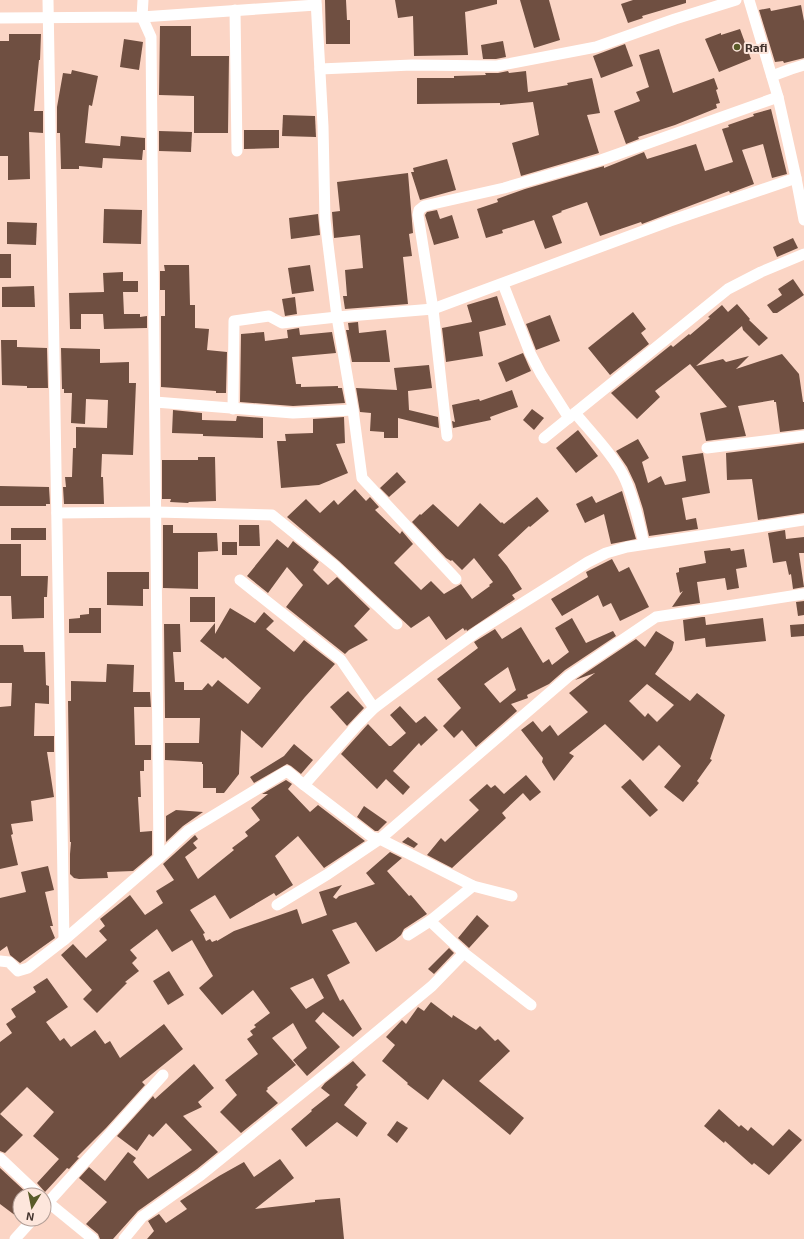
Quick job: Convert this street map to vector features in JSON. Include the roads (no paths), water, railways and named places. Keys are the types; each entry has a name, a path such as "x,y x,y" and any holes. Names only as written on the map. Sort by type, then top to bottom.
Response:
{"street":[{"path":"48,0 64,940"},
{"path":"143,0 142,17 151,37 159,858"},
{"path":"320,69 412,65 497,66 596,47 675,19 736,0"},
{"path":"749,0 778,97 804,220"},
{"path":"0,18 142,17 316,2 323,126 325,220 337,317 354,410 362,478 456,579"},
{"path":"235,10 237,151"},
{"path":"772,76 791,68 804,65"},
{"path":"447,436 433,309 418,215 419,210 424,206 504,188 601,160 778,97"},
{"path":"232,409 234,321 269,316 282,323 433,309 670,221 796,178"},
{"path":"544,438 728,289 761,272 804,254"},
{"path":"503,284 530,353 540,374 572,415 610,456 625,478 636,510 644,544"},
{"path":"155,402 293,413 354,410"},
{"path":"707,448 804,436"},
{"path":"57,513 156,512 272,516 335,566 398,624"},
{"path":"304,785 374,708 478,631 569,573 606,553 626,547 644,544 804,520"},
{"path":"240,580 341,660 374,708"},
{"path":"277,905 328,874 380,839 569,676 656,617 804,594"},
{"path":"0,961 9,962 18,970 28,968 64,940 188,831 287,771 372,837 380,839 473,886 512,896"},
{"path":"408,935 430,921 473,886"},
{"path":"430,921 464,953 531,1005"},
{"path":"124,1239 142,1217 201,1176 432,986 464,953"},
{"path":"52,1193 163,1075"},
{"path":"0,1158 30,1187"},
{"path":"52,1207 93,1239"},
{"path":"15,1239 26,1227"}],"place":[{"name":"Rafi","path":"737,47"}]}
